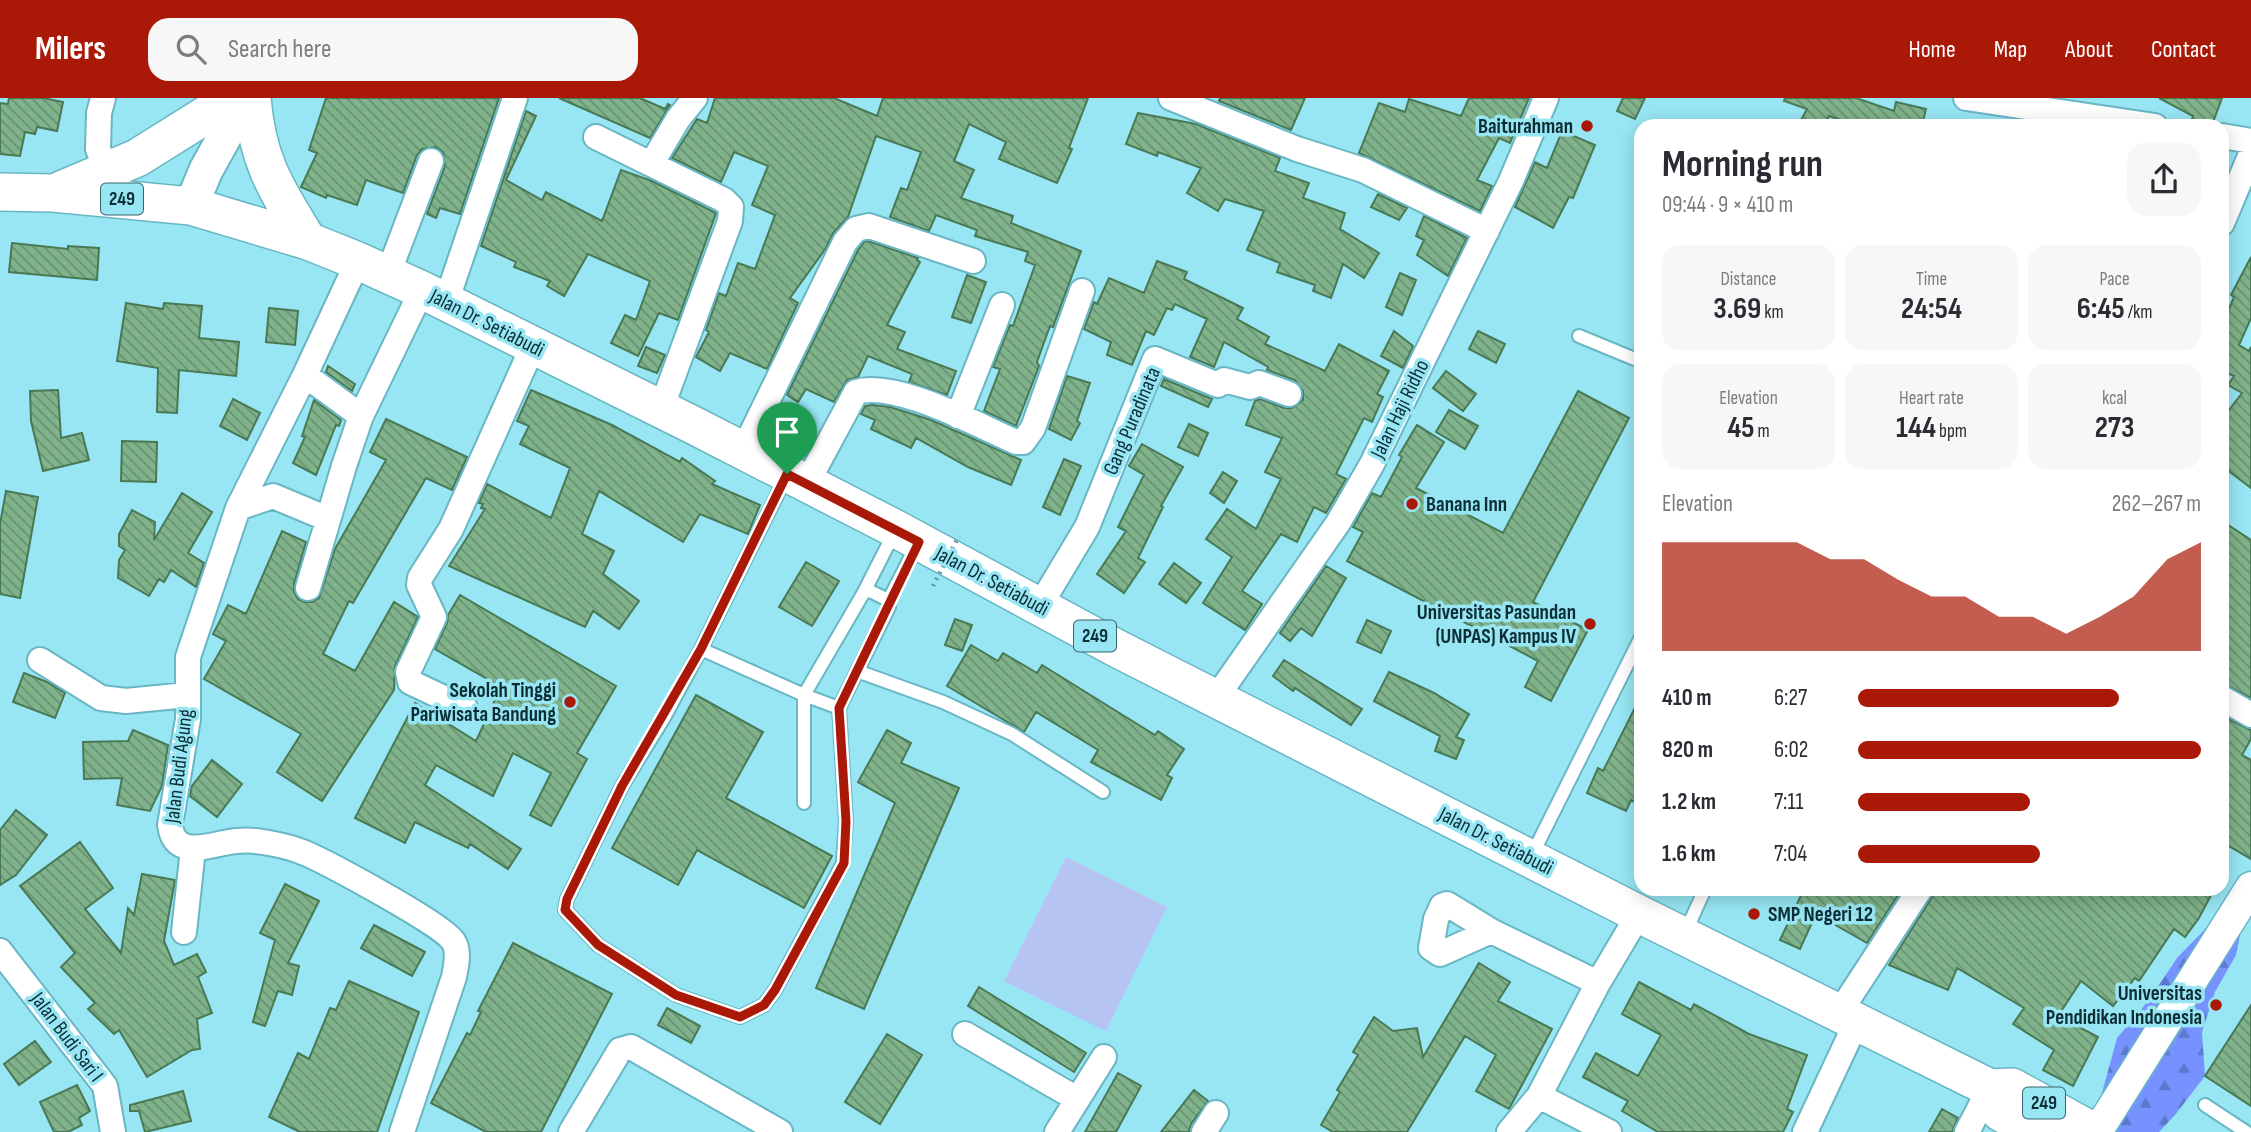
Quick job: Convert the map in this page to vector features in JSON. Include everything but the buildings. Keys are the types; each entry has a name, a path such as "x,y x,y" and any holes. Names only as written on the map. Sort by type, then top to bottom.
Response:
{"main road":[{"path":"53,193 137,158 233,98"},
{"path":"191,206 206,170 246,98"},
{"path":"252,98 258,144 273,185 308,241"},
{"name":"Jalan Dr. Setiabudi","path":"0,192 53,193 191,206 308,241 373,267 661,409 1039,607 1639,914 1990,1088 2012,1087 2096,1132"},
{"name":"249","path":"1990,1088 2000,1112 2036,1132"}],"street":[{"path":"103,98 99,113 98,149 107,171"},
{"path":"308,588 361,416 434,296 514,98"},
{"path":"652,163 678,119 695,98"},
{"path":"1171,98 1297,149 1363,170 1487,231"},
{"name":"Jalan Haji Ridho","path":"1216,698 1338,523 1372,464 1511,181 1546,98"},
{"path":"1966,98 2046,103 2122,119"},
{"path":"596,137 652,163 730,205 731,215 661,409"},
{"path":"2229,137 2251,141"},
{"path":"2229,206 2251,154"},
{"name":"Jalan Budi Agung","path":"402,1132 454,977 457,956 453,940 378,891 304,853 270,843 236,841 193,849 179,842 171,833 170,825 188,719 188,657 238,508 305,375 373,267 432,161"},
{"path":"743,452 845,242 856,229 869,226 974,261"},
{"path":"797,479 856,392 875,388 958,416 1016,442 1023,442 1033,428 1082,290"},
{"path":"958,416 1002,305"},
{"path":"466,708 410,682 407,678 434,617 419,585 420,578 451,528 533,346"},
{"name":"Gang Puradinata","path":"1039,607 1087,527 1155,359 1218,385 1224,380 1250,387 1259,383 1289,394"},
{"path":"305,375 361,416"},
{"path":"238,508 273,496 328,519"},
{"path":"40,660 101,698 126,701 187,695"},
{"path":"2229,702 2251,715"},
{"path":"184,932 193,849"},
{"path":"2096,1132 2251,887"},
{"path":"1805,1132 1848,1017 1916,896"},
{"path":"1509,1132 1539,1096 1598,983 1639,914"},
{"path":"1491,931 1598,983"},
{"name":"Jalan Budi Sari I","path":"0,951 105,1086 113,1132"},
{"path":"965,1034 1077,1100"},
{"path":"571,1132 620,1050 631,1046 780,1132"},
{"path":"1057,1132 1104,1057"},
{"path":"1967,1132 1990,1088"},
{"path":"1539,1096 1609,1132"}],"lane":[{"path":"1579,336 1634,359"},
{"path":"797,479 622,786 567,899 565,910 598,945 676,995 740,1017 764,1005 775,990 844,863 846,821 839,708 889,607 888,601 907,536"},
{"path":"804,803 804,695 864,592 907,536"},
{"path":"864,592 870,591 888,601"},
{"path":"701,649 839,708"},
{"path":"1530,859 1634,651"},
{"path":"857,671 943,702 1012,734 1103,792"},
{"path":"1684,936 1702,896"},
{"path":"2205,1105 2246,1132"}],"path":[{"path":"933,586 959,536"}],"green space":[{"path":"2243,920 2236,955 2215,992 2202,1032 2205,1076 2159,1132 2102,1132 2096,1115 2117,1038 2149,1000 2177,958 2213,921"}],"shaded area":[{"path":"1066,857 1167,907 1106,1031 1004,981"}],"place":[{"name":"Baiturahman","path":"1587,126"},
{"name":"Banana Inn","path":"1412,504"},
{"name":"Universitas Pasundan (UNPAS) Kampus IV","path":"1590,624"},
{"name":"Sekolah Tinggi Pariwisata Bandung","path":"570,702"},
{"name":"SMP Negeri 12","path":"1754,914"},
{"name":"Universitas Pendidikan Indonesia","path":"2216,1005"}],"route":[{"path":"787,474 919,542 888,601 889,607 839,708 846,821 844,863 775,990 764,1005 740,1017 676,995 598,945 565,910 567,899 622,786 701,649 787,474"}]}
